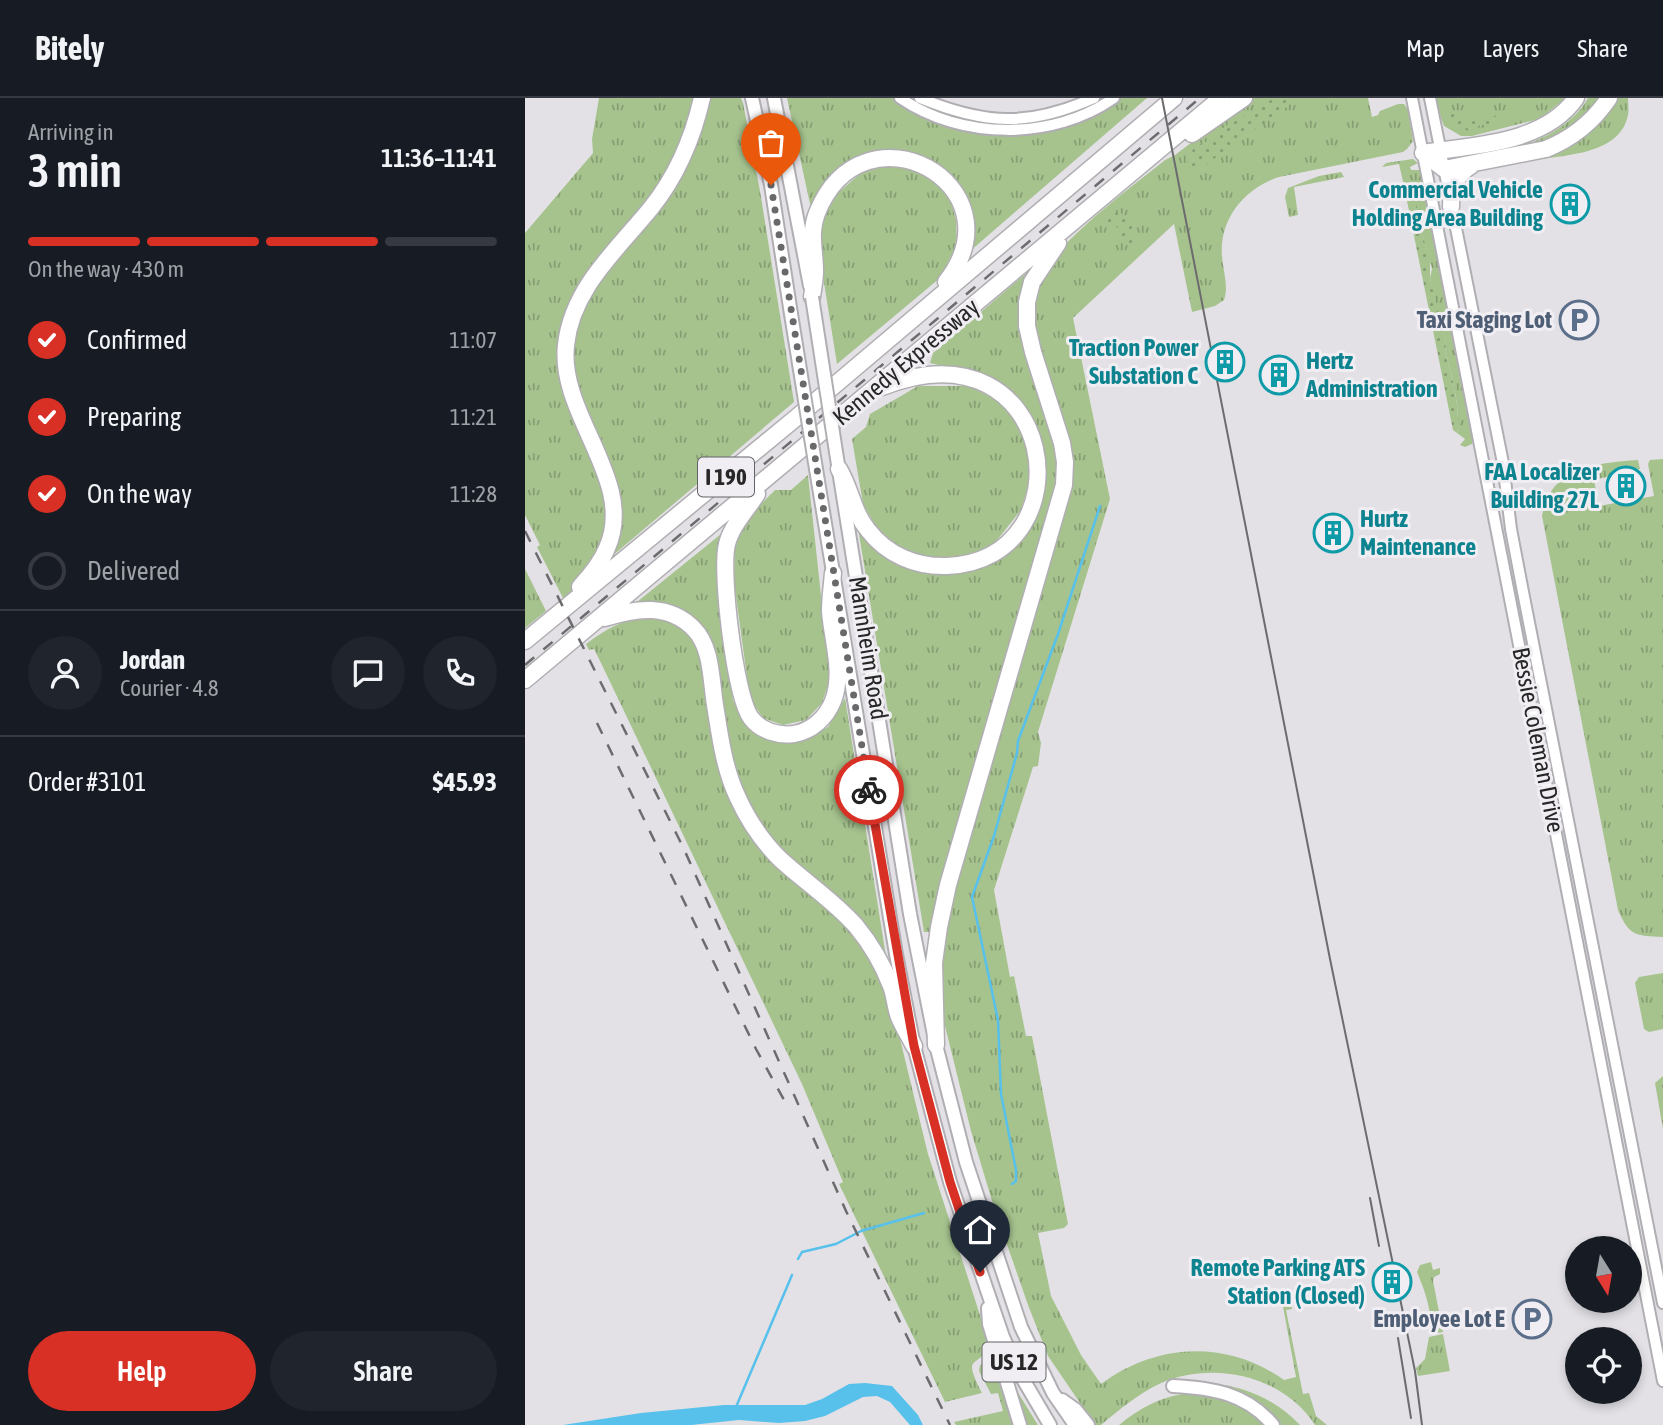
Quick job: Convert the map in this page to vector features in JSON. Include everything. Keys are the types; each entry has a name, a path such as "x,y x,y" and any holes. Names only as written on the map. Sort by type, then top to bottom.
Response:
{"highway":[{"path":"557,615 596,569 608,547 614,510 599,457 580,420 566,373 566,342 576,304 597,272 669,183 689,141 702,98"},
{"name":"Kennedy Expressway","path":"525,641 644,545 1174,98"},
{"name":"Kennedy Expressway","path":"525,680 1221,98"},
{"path":"1159,151 1198,131 1244,98"},
{"path":"1423,153 1524,135 1557,117 1576,98"},
{"path":"1423,153 1444,169 1546,149 1583,128 1609,98"},
{"path":"812,297 815,272 812,230 822,201 838,180 848,170 873,159 891,157 921,162 944,178 960,202 965,218 964,249 961,261 946,282 893,336"},
{"path":"1451,207 1452,190 1458,177 1476,164"},
{"path":"936,1045 934,963 948,885 1063,485 1065,462 1062,443 1033,352 1027,326 1027,302 1032,282 1045,259 1075,219"},
{"path":"839,469 849,485 855,510 868,530 890,551 934,567 973,562 993,554 1025,522 1036,495 1039,466 1034,441 1026,422 1012,404 990,387 971,377 931,375 896,382 865,397"},
{"path":"763,483 733,530 725,557 725,576 742,698 752,720 773,733 801,733 823,718 832,703 837,676 830,609 833,573"},
{"path":"599,619 633,610 655,610 679,617 700,635 709,664 724,756 745,813 779,858 839,909 865,938 887,977 899,1017 914,1046"}],"main road":[{"name":"Mannheim Road","path":"752,98 771,185 896,954 914,1046 950,1182 987,1294 1020,1374 1050,1425"},
{"name":"Mannheim Road","path":"774,98 812,297 911,914 936,1045 966,1162 1021,1327 1053,1393 1075,1425"},
{"path":"987,1294 989,1324 1020,1425"},
{"path":"1173,1386 1210,1388 1231,1394 1249,1403 1273,1425"},
{"path":"1053,1393 1076,1410 1088,1425"}],"street":[{"path":"900,98 951,122 983,128 1015,129 1053,125 1073,119 1114,98"},
{"path":"920,98 951,111 986,119 1005,120 1048,115 1094,98"},
{"name":"Bessie Coleman Drive","path":"1412,98 1663,1381"},
{"name":"Bessie Coleman Drive","path":"1430,98 1503,463 1511,529 1523,592 1663,1303"}],"green space":[{"path":"599,98 695,98 676,153 645,205 587,273 564,315 557,350 562,393 605,494 608,536 578,586 563,598 537,547 540,545 525,515 525,233 593,153 592,139"},
{"path":"708,98 741,98 743,103 794,402 611,557 618,533 574,383 571,347 580,312 595,287 682,174 704,123"},
{"path":"787,98 893,98 929,118 1046,131 1076,123 1107,109 1121,98 1147,98 969,252 972,222 959,185 945,169 906,152 882,152 812,213"},
{"path":"1250,98 1368,98 1372,117 1380,111 1404,104 1408,110 1413,141 1403,152 1279,177 1245,197 1225,230 1222,256 1225,295 1224,300 1215,306 1192,312 1174,224 1073,318 1110,499 1038,732 1041,743 1038,766 1033,767 994,890 1010,977 1014,976 1026,1036 1032,1036 1068,1224 1064,1228 1038,1233 1051,1296 1081,1355 1101,1384 1122,1370 1145,1360 1192,1351 1216,1352 1239,1358 1284,1380 1296,1377 1282,1301 1290,1297 1292,1309 1286,1310 1303,1394 1309,1393 1316,1416 1327,1425 1315,1425 1285,1394 1266,1384 1223,1373 1201,1373 1159,1384 1136,1397 1101,1425 1095,1425 1048,1356 993,1204 971,1131 945,1026 940,985 943,940 952,898 1071,482 1034,328 1035,298 1040,280 1061,249 1096,216 1165,160"},
{"path":"1274,98 1299,98 1189,174 1188,159 1194,147 1213,139 1231,121 1247,115"},
{"path":"1434,98 1566,98 1539,119 1472,136 1461,136 1444,126"},
{"path":"1588,98 1603,98 1561,137 1521,147 1568,122"},
{"path":"1614,98 1628,98 1628,115 1623,129 1614,139 1602,146 1572,155 1528,161 1527,158"},
{"path":"1452,110 1469,121 1476,117 1486,121 1500,113 1502,119 1490,125 1480,125 1469,132 1460,125 1447,121 1444,115"},
{"path":"1413,159 1418,163 1410,167 1411,170 1421,170 1473,434 1472,444 1465,447 1460,445 1465,439 1457,433 1455,393 1430,278 1432,269 1422,233 1423,225 1408,186 1404,186 1399,164 1382,167 1386,163"},
{"path":"885,166 913,169 934,180 951,202 956,220 957,244 940,278 837,364 818,245 824,215 839,192 861,173"},
{"path":"1341,172 1344,177 1294,187 1298,215 1289,217 1285,197 1288,188 1319,176"},
{"path":"1404,186 1411,186 1414,191 1430,260 1430,278 1455,393 1457,433 1453,430"},
{"path":"1119,212 1134,221 1136,238 1124,246 1119,228 1105,224 1102,219 1106,213"},
{"path":"1030,270 1026,353 1058,461 1057,490 988,717 930,932 924,932 858,528 908,566 940,573 965,571 987,563 1007,550 1023,533 1035,512 1043,488 1045,462 1028,415 1014,395 995,382 930,363 933,353"},
{"path":"918,386 969,386 1000,402 1024,435 1032,473 1021,510 994,544 963,557 933,560 896,545 877,528 863,504 852,439 866,427 870,414"},
{"path":"1663,459 1663,937 1640,935 1630,930 1618,910 1542,516 1554,487 1577,471 1606,463 1638,460 1640,469 1594,480 1599,506 1654,496 1648,464 1650,460"},
{"path":"808,475 830,679 822,703 806,720 783,725 763,718 750,699 734,582 735,542 754,511 775,490 791,490"},
{"path":"721,534 717,555 720,599 733,700 746,726 776,742 802,742 828,727 845,698 887,963 767,837 740,793 728,747 715,662 669,606 637,602"},
{"path":"525,569 546,611 525,628"},
{"path":"653,616 676,624 697,643 725,791 749,834 771,860 845,925 860,942 874,965 893,1010 928,1154 989,1343 985,1352 972,1366 982,1393 945,1402 839,1184 843,1182 802,1084 602,665 594,649 589,650 586,644 617,625"},
{"path":"1663,973 1663,1029 1649,1032 1644,1029 1635,983 1639,977"},
{"path":"1663,1076 1663,1129 1655,1083"},
{"path":"1431,1262 1433,1270 1440,1268 1440,1274 1434,1277 1433,1281 1443,1332 1430,1334 1429,1310 1417,1272 1420,1265"},
{"path":"1443,1334 1450,1371 1418,1376 1416,1368 1425,1359 1429,1337"},
{"path":"995,1359 1015,1425 956,1425 954,1422 1003,1411 998,1393 991,1394 979,1371 980,1365"},
{"path":"1225,1385 1266,1399 1284,1410 1300,1425 1279,1425 1259,1404"},
{"path":"1015,1388 1038,1425 1025,1425"},
{"path":"1192,1393 1223,1398 1249,1411 1267,1425 1119,1425 1153,1403"}],"water":[{"path":"849,1384 892,1386 918,1415 923,1425 910,1425 890,1402 877,1396 863,1397 825,1416 805,1421 779,1423 739,1420 691,1425 563,1425 641,1413 724,1405 805,1405"}],"waterway":[{"path":"1012,1184 1016,1181 1016,1170 1001,1094 998,1020 972,897 994,836 1018,741 1058,634 1100,506"},
{"path":"798,1259 802,1252 836,1244 861,1231 924,1213"},
{"path":"736,1407 792,1275"}],"tram line":[{"path":"1162,98 1330,959 1415,1371 1422,1425"},
{"path":"1370,1198 1379,1246"},
{"path":"1398,1338 1411,1418"}],"railway":[{"path":"525,665 1200,98"},
{"path":"525,531 683,847 846,1211 950,1425"},
{"path":"597,723 756,1049 784,1100"}],"way so far":[{"path":"771,185 869,790"}],"place":[{"name":"Commercial Vehicle Holding Area Building","path":"1570,204"},
{"name":"Taxi Staging Lot","path":"1579,320"},
{"name":"Traction Power Substation C","path":"1225,362"},
{"name":"Hertz Administration","path":"1279,375"},
{"name":"FAA Localizer Building 27L","path":"1626,486"},
{"name":"Hurtz Maintenance","path":"1333,533"},
{"name":"Remote Parking ATS Station (Closed)","path":"1392,1282"},
{"name":"Employee Lot E","path":"1532,1319"}],"route":[{"path":"869,790 914,1046 950,1182 980,1272"}]}
